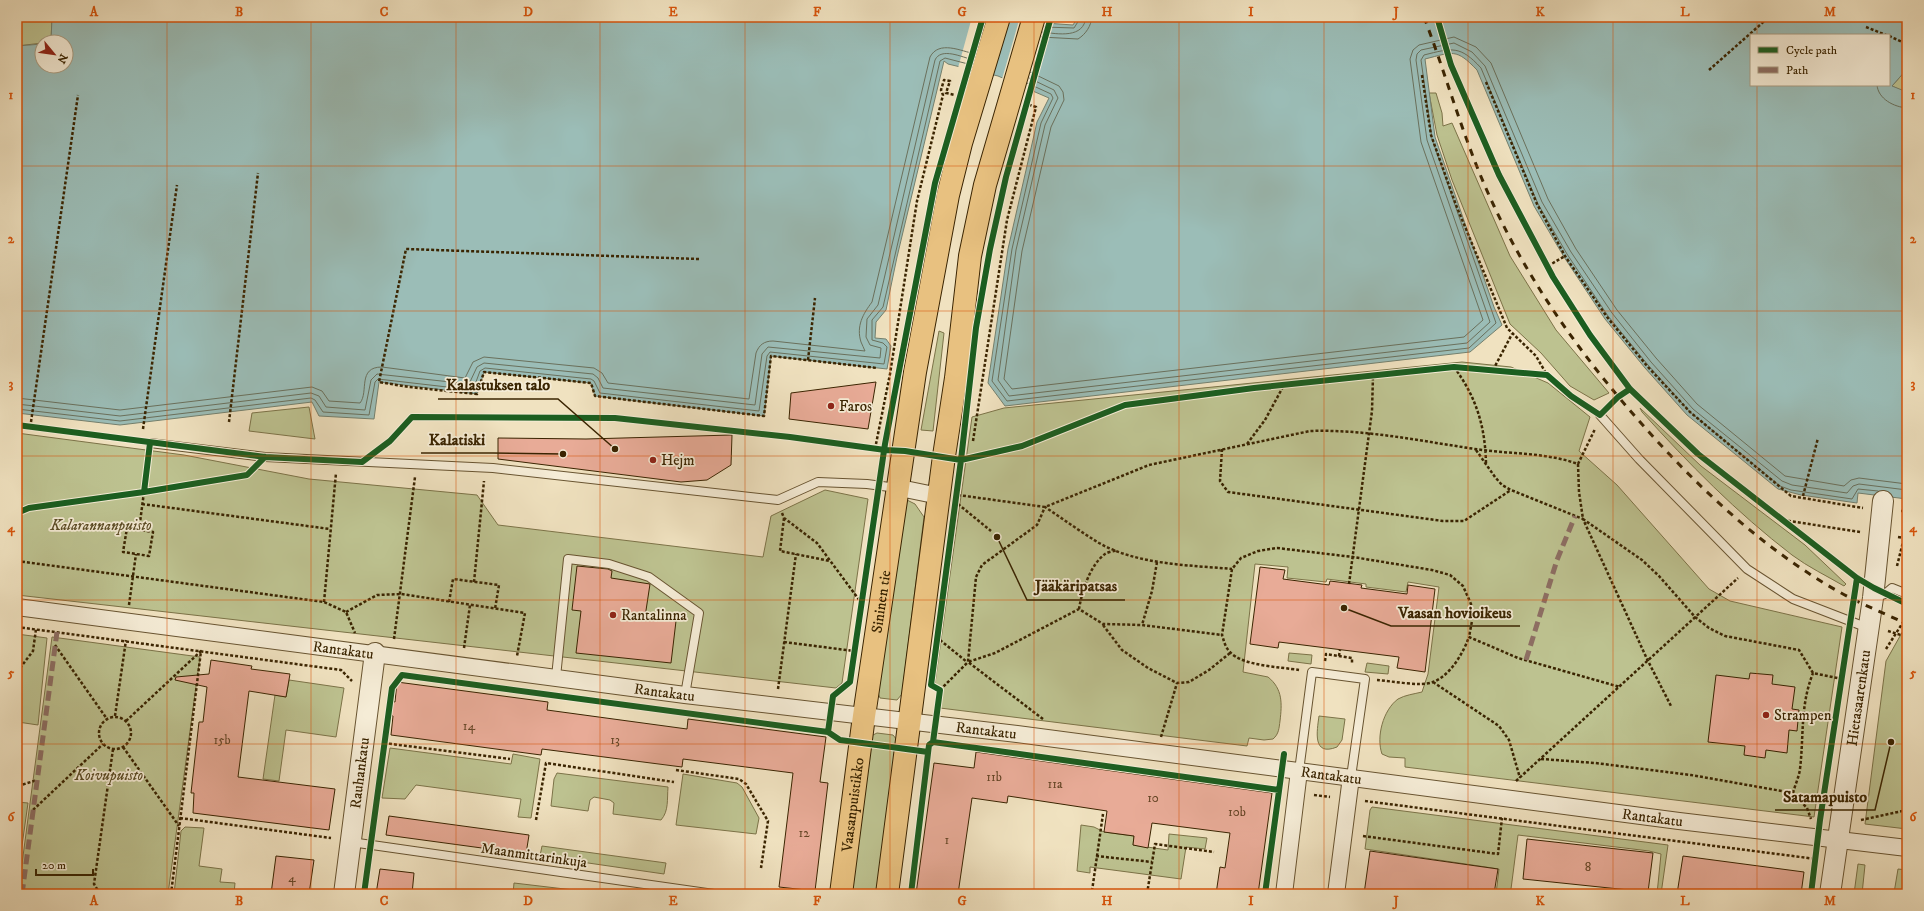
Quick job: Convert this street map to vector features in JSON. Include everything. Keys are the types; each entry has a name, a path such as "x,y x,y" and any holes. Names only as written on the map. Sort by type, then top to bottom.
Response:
{"main road":[{"path":"969,90 999,17"},
{"path":"887,894 911,722 953,498 956,378 970,256 985,185 1024,103 1034,17"},
{"name":"Sininen tie","path":"864,716 900,488 915,372 969,90"},
{"name":"Vaasanpuistikko","path":"841,894 864,716"}],"street":[{"path":"900,488 953,498"},
{"name":"Hietasaarenkatu","path":"1830,894 1828,839 1840,818 1873,598 1883,501"},
{"name":"Rantakatu","path":"17,607 384,654 686,695 936,724 1907,848"},
{"name":"Rauhankatu","path":"344,894 342,840 371,686 384,654"},
{"path":"1284,894 1299,770"},
{"path":"1336,894 1351,777"}],"lane":[{"path":"1600,415 1639,460 1747,569 1793,599 1868,628"},
{"path":"150,444 265,457 486,468 778,500 818,482 867,484 900,488"},
{"path":"556,677 568,559 609,564 649,577 699,613 686,695"},
{"path":"1873,598 1885,594 1892,588 1907,594"},
{"path":"1299,770 1312,672 1366,679 1351,777"},
{"name":"Maanmittarinkuja","path":"342,840 714,894"}],"path":[{"path":"17,24 22,17"},
{"path":"1709,70 1769,17"},
{"path":"1866,27 1884,34"},
{"path":"1890,36 1907,44"},
{"path":"1422,75 1434,142 1456,205 1507,328 1536,356 1547,375 1553,380"},
{"path":"875,449 890,374 917,201 943,96 941,90 944,80 950,81 946,93"},
{"path":"1486,82 1537,204 1565,256 1607,317 1647,366 1690,412 1791,496 1856,508"},
{"path":"958,104 969,90"},
{"path":"25,426 32,425 78,95"},
{"path":"973,441 1007,220 1036,106 1024,103"},
{"path":"230,422 258,173"},
{"path":"143,429 177,185"},
{"path":"699,259 406,249 379,382 409,387 477,394 484,372 591,383 595,396 764,416 771,356 877,368"},
{"path":"1548,266 1565,256"},
{"path":"808,360 815,298"},
{"path":"1485,370 1496,370 1512,334"},
{"path":"1454,367 1468,387 1481,419 1486,450 1486,463"},
{"path":"1446,368 1462,368"},
{"path":"1366,376 1380,375"},
{"path":"1540,375 1547,375"},
{"path":"1349,584 1372,411 1373,376"},
{"path":"1276,386 1291,384"},
{"path":"1246,444 1265,420 1284,385"},
{"path":"1600,415 1589,443 1578,464 1579,492 1583,519 1647,659 1671,706"},
{"path":"953,498 1045,507 1149,466 1310,431 1336,430 1369,433 1476,449 1561,458 1578,464"},
{"path":"1803,496 1818,438"},
{"path":"867,448 905,451"},
{"path":"1222,449 1220,481 1228,492 1443,521 1464,521 1511,490"},
{"path":"1476,449 1502,485 1583,519 1642,560 1659,576 1695,617 1719,634 1799,650 1813,673 1842,679"},
{"path":"324,602 337,461"},
{"path":"384,654 401,594 417,464"},
{"path":"474,582 486,468"},
{"path":"140,530 145,485"},
{"path":"136,493 151,491"},
{"path":"953,498 991,531"},
{"path":"778,500 784,518 780,551 830,561"},
{"path":"142,504 330,529"},
{"path":"1045,507 1100,543 1117,550 1156,562 1232,568"},
{"path":"968,662 976,577 982,565 1037,525 1045,507"},
{"path":"784,518 817,543 862,603"},
{"path":"1781,518 1879,535 1906,538 1892,588"},
{"path":"1781,518 1796,530"},
{"path":"127,528 140,530 153,532 149,556 123,552 127,528"},
{"path":"1312,672 1251,663 1230,653 1225,645 1222,635 1232,568 1242,558 1258,551 1277,548 1353,557 1432,570 1450,575 1463,586 1471,604 1472,621 1469,637 1464,650 1449,670 1433,682 1423,684 1366,679"},
{"path":"1079,609 1083,588 1092,570 1106,553 1117,550"},
{"path":"776,706 796,554"},
{"path":"17,562 324,602 346,612 356,637"},
{"path":"1142,625 1152,591 1156,562"},
{"path":"1514,783 1620,687 1647,659 1747,569"},
{"path":"449,602 453,579 499,585 495,609"},
{"path":"346,612 377,595 401,594 525,613 515,672"},
{"path":"861,610 863,595"},
{"path":"461,665 470,605"},
{"path":"936,724 938,689 968,662 995,653 1079,609"},
{"path":"1079,609 1103,624 1122,650 1148,668 1177,684 1189,682 1209,670 1230,653"},
{"path":"1103,624 1142,625 1222,635"},
{"path":"17,627 341,670 355,684 371,686"},
{"path":"17,672 33,651 36,629"},
{"path":"936,646 938,631"},
{"path":"1469,637 1518,658 1620,687"},
{"path":"938,638 1044,720"},
{"path":"784,642 855,651"},
{"path":"854,659 856,644"},
{"path":"56,645 107,719"},
{"path":"1339,656 1340,650"},
{"path":"126,721 201,651"},
{"path":"171,894 201,651"},
{"path":"1324,668 1326,654 1352,658 1350,671"},
{"path":"1841,687 1843,672"},
{"path":"1793,793 1800,770 1806,690 1813,673"},
{"path":"1433,682 1499,726 1509,740 1520,778"},
{"path":"1160,738 1177,684"},
{"path":"115,716 126,721 130,725 131,734 127,744 123,747 112,749 103,744 99,730 107,719 115,716"},
{"path":"383,750 385,735"},
{"path":"384,743 510,759"},
{"path":"33,810 103,744"},
{"path":"123,747 179,826"},
{"path":"100,894 94,884 112,749"},
{"path":"1541,759 1595,763 1692,775 1793,793 1807,808 1811,820"},
{"path":"536,820 546,763 674,782"},
{"path":"676,770 739,779 746,784 768,821 761,868"},
{"path":"18,786 37,780"},
{"path":"1297,792 1816,859"},
{"path":"1363,836 1498,854 1505,797"},
{"path":"1840,818 1859,821 1907,810"},
{"path":"1092,891 1103,814"},
{"path":"180,818 342,840"},
{"path":"1814,867 1816,859 1828,839"},
{"path":"1147,894 1155,844 1214,852"},
{"path":"1096,856 1152,862"},
{"path":"421,894 441,894"}],"green space":[{"path":"17,17 52,17 51,34 34,34 34,44 17,46"},
{"path":"1907,69 1907,92 1906,93 1892,86"},
{"path":"1429,93 1436,93 1442,113 1443,126 1452,123 1510,256 1556,330 1609,393 1594,400 1570,386 1541,353 1510,324 1452,180 1437,135"},
{"path":"939,331 944,333 933,431 921,430"},
{"path":"1462,362 1511,367 1548,383 1590,417 1579,451 1617,485 1709,589 1730,601 1842,627 1814,817 1405,767 1405,758 1389,757 1382,754 1380,747 1380,732 1388,710 1398,699 1422,692 1428,674 1439,587 1408,582 1406,592 1366,587 1366,584 1327,579 1326,582 1287,578 1288,567 1255,564 1243,672 1268,677 1279,692 1281,703 1280,721 1278,733 1273,739 1264,740 1249,738 1247,746 940,708 943,690 935,683 972,417 1004,408"},
{"path":"309,407 315,439 249,431 252,413"},
{"path":"1640,408 1701,466 1805,545 1846,584 1844,586 1811,567 1771,539 1732,505 1695,469"},
{"name":"Kalarannanpuisto","path":"17,433 184,455 309,479 477,495 498,525 763,557 771,516 825,490 868,499 842,683 836,688 17,595"},
{"path":"907,500 915,504 924,517 902,694 897,700 880,698 877,690"},
{"path":"1904,629 1907,630 1907,829 1865,824 1886,661"},
{"path":"17,634 47,638 38,725 18,722"},
{"name":"Koivupuisto","path":"52,637 200,657 168,894 18,894"},
{"path":"1289,653 1312,655 1311,664 1288,661"},
{"path":"1367,663 1389,666 1388,674 1365,672"},
{"path":"289,680 344,688 336,737 286,730 279,781 263,779 275,695 286,697"},
{"path":"1319,716 1345,719 1342,740 1337,747 1329,749 1320,746 1317,735"},
{"path":"877,733 893,735 897,740 878,894 851,894 871,736"},
{"path":"390,748 511,764 513,754 540,759 531,818 518,817 521,799 416,785 405,799 382,798"},
{"path":"557,773 668,787 667,805 664,816 661,820 613,814 614,803 610,800 594,797 590,800 588,811 551,806 554,779"},
{"path":"683,774 737,783 742,787 759,818 756,834 676,825"},
{"path":"17,802 28,803 17,881 18,806"},
{"path":"1372,807 1668,845 1661,894 1657,894 1661,854 1649,851 1518,835 1511,889 1514,894 1496,894 1499,869 1365,849 1370,810"},
{"path":"1081,825 1094,827 1104,832 1134,836 1133,845 1168,850 1169,834 1207,838 1205,849 1186,847 1181,879 1090,867 1090,873 1077,871"},
{"path":"185,827 204,828 199,866 222,869 220,882 235,883 234,894 174,894 181,831"},
{"path":"542,846 666,863 664,874 540,856"},
{"path":"1858,864 1865,865 1862,894 1854,894"},
{"path":"1898,869 1907,870 1907,894 1894,893"},
{"path":"514,883 607,894 513,894"}],"water":[{"path":"52,17 1018,17 1045,23 1073,25 1078,17 1907,17 1907,69 1892,86 1907,92 1907,499 1858,493 1857,503 1801,495 1778,489 1687,415 1645,368 1605,319 1564,257 1534,206 1477,70 1464,58 1454,54 1425,59 1435,137 1494,307 1502,325 1470,352 1005,406 988,383 1008,249 1037,122 1049,98 998,76 948,64 944,61 897,257 886,310 876,322 875,338 886,339 891,346 887,369 771,356 764,416 595,396 591,383 484,372 477,394 379,382 374,419 319,416 312,402 120,425 17,413 17,46 34,45 34,74 74,74 74,34 51,34"}],"pier":[{"path":"972,17 1010,17 992,76 958,68"},
{"path":"1020,17 1054,22 1033,92 1002,79"}],"building":[{"name":"Faros","path":"876,382 868,429 789,419 791,393"},
{"path":"732,435 731,465 707,480 681,482 498,459 498,438 586,439"},
{"name":"Rantalinna","path":"577,566 608,569 612,571 611,578 650,584 645,617 676,621 671,663 576,653 581,611 572,610"},
{"path":"1260,567 1285,570 1283,579 1329,585 1330,581 1362,585 1361,588 1407,594 1408,585 1435,589 1425,672 1397,668 1399,657 1279,642 1278,648 1250,644"},
{"path":"211,660 252,666 251,669 290,674 286,697 249,691 238,777 335,789 329,830 193,813 194,793 191,793 199,722 203,722 207,687 175,680 176,677 209,674"},
{"path":"1750,673 1773,675 1772,684 1795,687 1792,709 1799,710 1797,731 1789,730 1787,753 1766,750 1765,758 1744,755 1745,746 1708,742 1716,675 1749,679"},
{"path":"397,682 548,702 547,710 687,729 688,719 826,737 820,782 828,783 815,891 779,887 793,773 683,759 682,767 542,749 541,755 391,735 393,716 389,715 391,701 395,702"},
{"path":"976,752 1272,793 1258,894 1216,894 1220,867 1225,868 1230,833 1152,823 1148,848 1133,845 1134,836 1104,832 1107,811 1008,796 1007,803 972,798 958,894 916,894 934,763 974,768"},
{"path":"389,816 529,835 526,854 386,835"},
{"path":"1527,839 1653,853 1648,892 1523,879"},
{"path":"1370,851 1498,869 1494,894 1364,894"},
{"path":"276,856 314,860 309,894 271,894"},
{"path":"1683,856 1804,872 1801,894 1677,894"},
{"path":"380,869 414,873 412,894 376,894"}],"railway":[{"path":"1424,17 1474,160 1509,237 1544,296 1583,352 1604,379 1668,453 1709,494 1753,532 1799,567 1844,595 1907,624"}],"marked path":[{"path":"1526,660 1557,560 1575,516"},
{"path":"22,894 57,632"}],"cycle path":[{"path":"828,732 833,696 850,682 885,444 935,183 983,17"},
{"path":"911,894 929,745 933,742 940,690 931,685 961,460 976,328 990,249 1006,177 1051,17"},
{"path":"1437,17 1451,65 1499,175 1553,277 1590,335 1630,389 1698,454 1857,578 1907,604"},
{"path":"17,425 265,457 362,462 390,441 412,417 615,418 790,437 885,450 905,451 961,460 1022,446 1125,405 1254,388 1454,367 1547,375 1571,396 1600,415 1618,397 1630,389"},
{"path":"150,443 144,492 247,475 265,457"},
{"path":"17,513 29,508 144,492"},
{"path":"1811,894 1820,820 1857,578"},
{"path":"364,894 392,688 402,675 828,732 840,740 928,752"},
{"path":"933,742 1279,790"},
{"path":"1265,894 1284,754"}],"place":[{"name":"Faros","path":"831,406"},
{"name":"Kalastuksen talo","path":"615,449"},
{"name":"Kalatiski","path":"563,454"},
{"name":"Hejm","path":"653,460"},
{"name":"Jääkäripatsas","path":"997,537"},
{"name":"Vaasan hovioikeus","path":"1344,608"},
{"name":"Rantalinna","path":"613,615"},
{"name":"Strampen","path":"1766,715"},
{"name":"Satamapuisto","path":"1891,742"}]}
